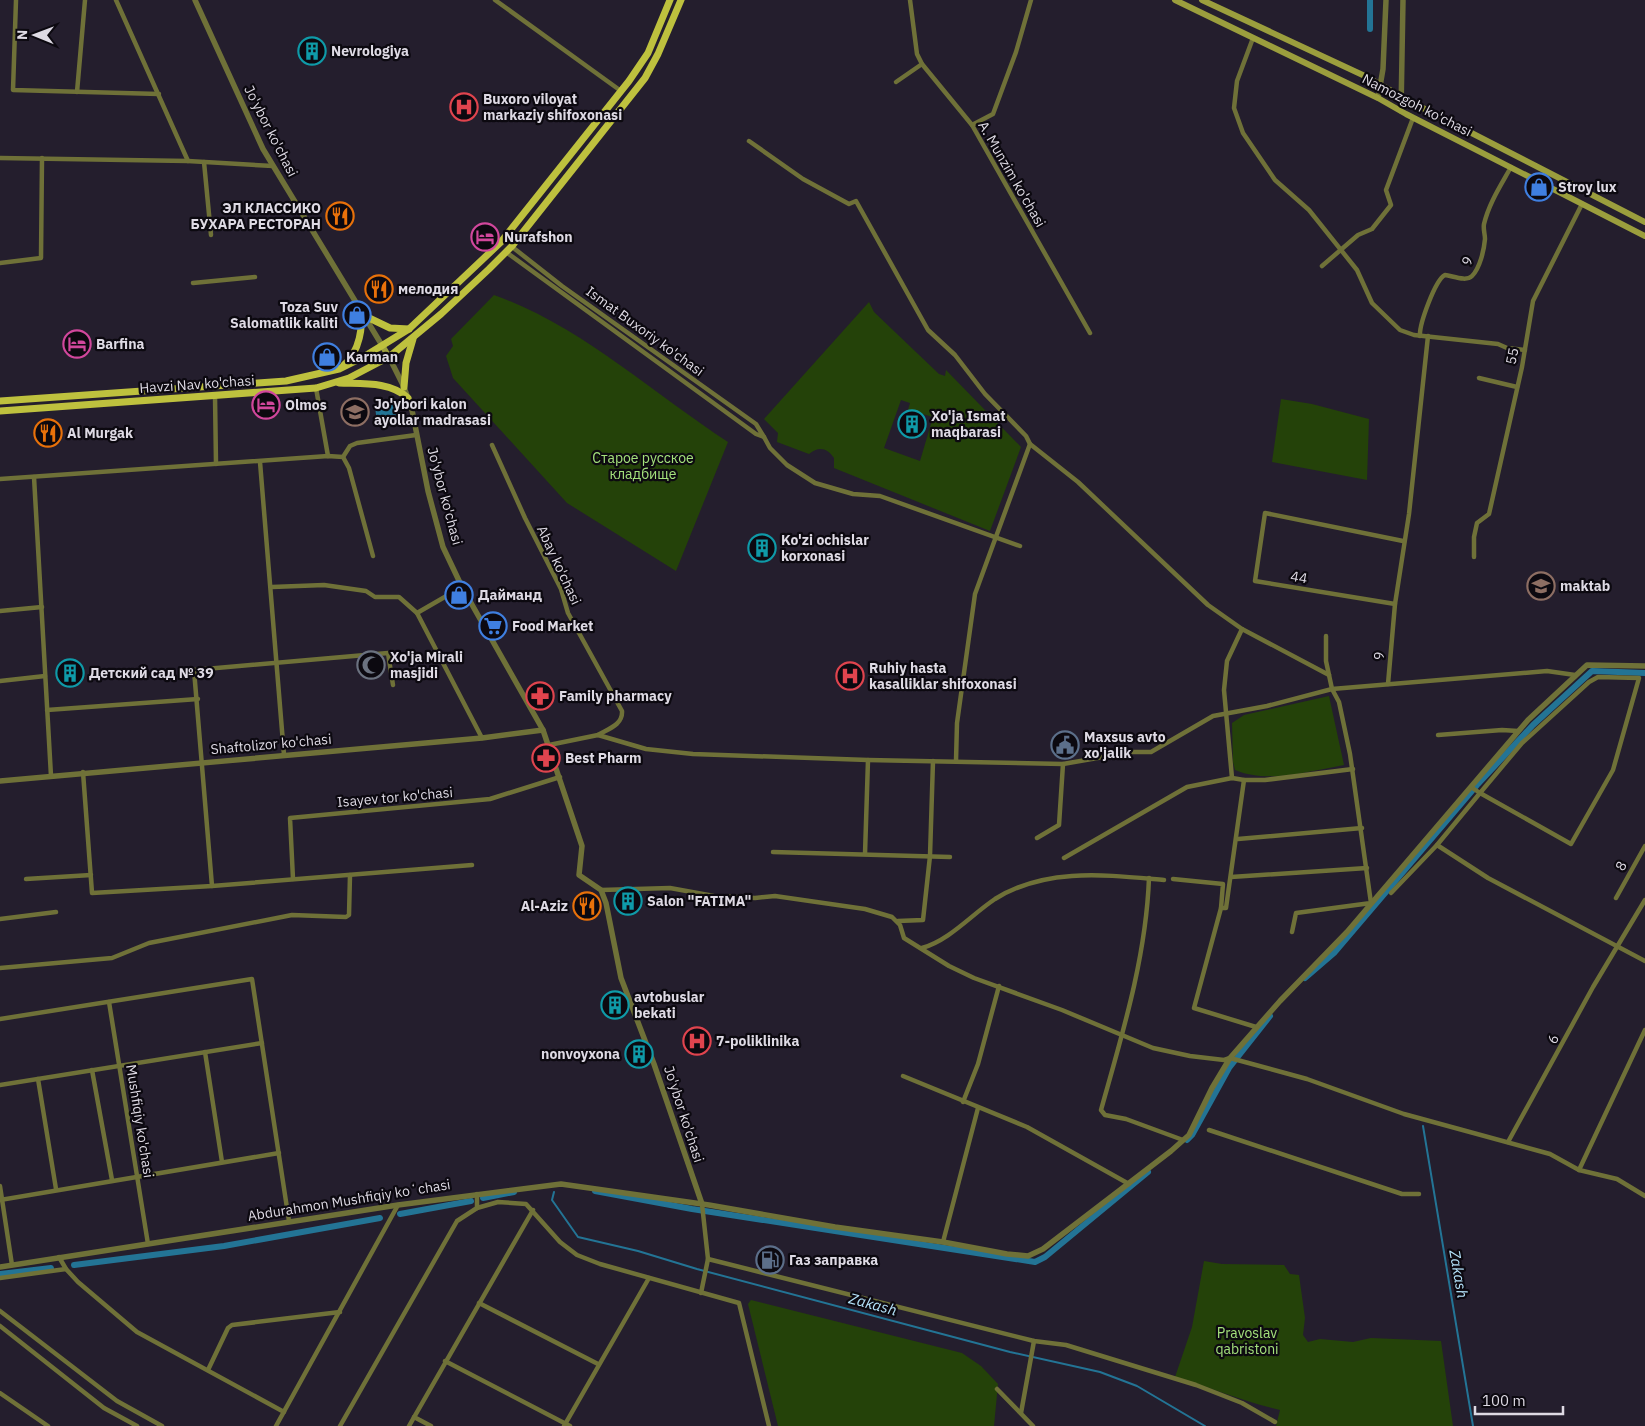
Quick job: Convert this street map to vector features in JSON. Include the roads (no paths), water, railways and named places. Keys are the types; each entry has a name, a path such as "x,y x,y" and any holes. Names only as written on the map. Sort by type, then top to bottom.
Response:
{"main road":[{"name":"Havzi Nav ko'chasi","path":"0,401 286,381 339,369 383,347 409,329 501,242 621,91 648,53 670,0"},
{"name":"Havzi Nav ko'chasi","path":"0,411 316,388 360,373 389,357 413,338 512,246 645,78 658,54 681,0"},
{"name":"Namozgoh ko'chasi","path":"1175,0 1378,98 1413,118 1645,236"},
{"name":"Namozgoh ko'chasi","path":"1202,0 1380,85 1645,222"},
{"path":"339,369 353,353 359,341 361,307"},
{"path":"367,317 390,328 409,329"},
{"path":"404,387 406,363 413,338"},
{"name":"Jo'ybor ko'chasi","path":"383,347 389,357"},
{"path":"333,383 379,385 398,391 408,398"}],"street":[{"path":"16,0 13,90 159,94"},
{"path":"77,92 85,0"},
{"path":"116,0 188,161"},
{"name":"Jo'ybor ko'chasi","path":"195,0 257,137 361,307 383,347"},
{"path":"495,0 621,91"},
{"name":"A. Munzim ko'chasi","path":"910,0 917,54 922,64 972,125 1090,332"},
{"path":"972,125 993,114 1016,52 1031,0"},
{"path":"1378,98 1383,69 1386,0"},
{"path":"1401,111 1403,0"},
{"path":"1253,38 1237,80 1234,108 1238,119 1253,150 1276,180 1309,210 1357,270 1372,303 1400,330 1420,336 1498,344 1507,348 1525,350"},
{"path":"896,82 922,64"},
{"path":"1322,266 1340,248 1358,235 1372,229 1391,205 1386,190 1413,118"},
{"path":"749,141 811,183 849,204 856,201 928,330 955,355 984,394 1026,436 1030,444 1078,482 1208,605 1242,629 1329,675"},
{"path":"0,158 188,161 273,166"},
{"path":"0,263 41,258 42,158"},
{"path":"204,162 212,234"},
{"name":"9","path":"1420,336 1427,307 1440,278 1446,275 1467,279 1472,276 1477,268 1482,255 1483,226 1500,185 1512,167"},
{"name":"55","path":"1474,557 1474,537 1477,523 1489,514 1525,350 1529,318 1540,285 1582,204"},
{"name":"Ismat Buxoriy ko'chasi","path":"512,246 510,248 562,286 756,424 770,448 787,465 815,483 853,494 880,496 994,539 1020,546"},
{"name":"Ismat Buxoriy ko'chasi","path":"506,252 756,434 764,437"},
{"path":"193,283 255,277"},
{"name":"9","path":"1388,684 1395,604 1403,541 1409,514 1428,336"},
{"name":"Jo'ybor ko'chasi","path":"389,357 408,398 428,491 443,547 462,586 543,730 549,745 582,846 580,875 601,890 606,903 621,978 654,1064 703,1206"},
{"path":"1480,378 1517,387"},
{"path":"316,388 328,456"},
{"path":"214,396 216,464"},
{"path":"343,457 350,446 416,436"},
{"path":"956,761 957,724 975,594 1030,444"},
{"name":"Abay ko'chasi","path":"492,445 525,518 561,589 568,613 622,711 621,720 617,724 598,735"},
{"path":"0,479 328,456 343,457"},
{"path":"343,457 349,468 373,556"},
{"path":"260,462 272,587 284,755"},
{"path":"34,477 51,776"},
{"name":"44","path":"1395,604 1255,581 1265,512 1403,541"},
{"path":"272,587 324,585 366,590 375,597 399,597 416,613 482,738"},
{"path":"416,613 462,586"},
{"path":"0,611 42,607"},
{"path":"1232,778 1224,690 1227,661 1242,629"},
{"path":"1292,932 1296,913 1371,903 1353,769 1339,702 1332,689 1326,661 1326,636"},
{"path":"212,886 204,763 194,670 388,653 393,685"},
{"path":"549,745 598,735 638,747 693,754 1063,764 1132,752 1151,752 1213,716 1332,689 1547,671 1575,675 1587,665 1644,667 1639,678 1613,770 1571,844 1476,790"},
{"name":"Abdurahmon Mushfiqiy koʻchasi","path":"0,1267 289,1221 476,1194 561,1184 1028,1256 1043,1249 1129,1184 1189,1135 1212,1088 1256,1027 1476,790 1518,732 1575,675"},
{"path":"0,681 45,676"},
{"path":"1391,893 1437,846 1476,790 1522,743 1589,682 1598,677 1639,678"},
{"path":"47,710 198,699"},
{"name":"Shaftolizor ko'chasi","path":"0,781 83,772 482,738 543,730"},
{"path":"1438,735 1502,730 1518,732"},
{"path":"865,854 868,760"},
{"path":"601,890 670,888 714,896 755,898 776,896 865,909 892,917 898,921 923,920 930,856 933,761"},
{"path":"1037,838 1059,825 1063,764"},
{"path":"1064,858 1187,787 1232,778 1244,780 1278,779 1353,769"},
{"path":"83,772 92,893 212,886 472,865"},
{"name":"Isayev tor ko'chasi","path":"293,879 290,818 490,799 560,777"},
{"path":"1221,908 1226,908 1238,839 1244,780"},
{"path":"1238,839 1362,828"},
{"path":"1437,846 1488,878 1645,961"},
{"name":"8","path":"1616,898 1645,846"},
{"path":"773,852 950,857"},
{"path":"1231,878 1367,868"},
{"path":"26,879 91,875"},
{"path":"0,968 112,958 149,943 292,915 346,917 350,915 350,875"},
{"path":"922,948 935,944 996,898 1035,882 1068,875 1164,880"},
{"path":"1149,878 1142,945 1122,1036 1101,1110 1105,1115 1126,1119 1183,1140"},
{"path":"1173,879 1223,884 1221,908 1194,1008 1256,1027"},
{"name":"6","path":"1508,1142 1617,946 1645,900"},
{"path":"0,919 56,912"},
{"path":"898,921 904,938 949,966 1153,1048 1190,1056 1224,1060 1232,1058 1307,1079 1404,1114 1550,1154 1580,1170 1617,1179 1645,1196"},
{"path":"0,1019 252,979 289,1221"},
{"path":"963,1102 978,1064 999,986"},
{"name":"Mushfiqiy ko'chasi","path":"109,1002 148,1244"},
{"path":"1580,1170 1645,1030"},
{"path":"0,1085 262,1043"},
{"path":"205,1052 222,1162"},
{"path":"92,1070 112,1180"},
{"path":"902,1076 1027,1127 1129,1184"},
{"path":"38,1078 56,1190"},
{"path":"943,1242 978,1108"},
{"path":"1210,1130 1402,1194 1420,1194"},
{"path":"1,1200 279,1153"},
{"path":"0,1186 12,1265"},
{"path":"476,1194 477,1208"},
{"path":"340,1426 457,1221 477,1208 488,1204 514,1202 526,1204 560,1242 577,1255 600,1264 739,1303 769,1426"},
{"path":"276,1426 398,1205"},
{"path":"701,1293 708,1259 703,1206"},
{"path":"409,1426 533,1210"},
{"path":"59,1257 66,1269 137,1332 284,1412"},
{"path":"708,1259 1034,1341 1066,1345 1196,1385 1242,1403 1275,1422"},
{"path":"0,1278 66,1269"},
{"path":"445,1361 566,1425 598,1364 649,1278"},
{"path":"479,1303 598,1364"},
{"path":"0,1311 117,1401 162,1426"},
{"path":"208,1370 228,1328 232,1325 340,1312"},
{"path":"0,1326 104,1408 137,1426"},
{"path":"1021,1413 1034,1341"},
{"path":"997,1389 1032,1426"},
{"path":"1,1396 48,1426"},
{"path":"414,1417 431,1426"}],"water":[{"path":"392,400 396,403 398,420 396,424 380,425 377,423 375,406 378,402"}],"waterway":[{"path":"1370,0 1370,29"},
{"path":"1305,978 1334,953 1477,785 1533,725 1592,671 1645,673"},
{"path":"1187,1140 1192,1135 1229,1068 1270,1016"},
{"name":"Zakash","path":"1423,1126 1473,1426"},
{"path":"595,1191 692,1209 1035,1262 1045,1257 1148,1172"},
{"path":"483,1198 514,1192"},
{"name":"Zakash","path":"554,1192 552,1200 578,1237 638,1251 697,1269 1010,1352 1100,1372 1137,1386 1205,1426"},
{"path":"400,1214 471,1201"},
{"path":"74,1265 224,1246 380,1218"},
{"path":"0,1274 51,1268"}],"place":[{"name":"Nevrologiya","path":"312,51"},
{"name":"Buxoro viloyat markaziy shifoxonasi","path":"464,107"},
{"name":"Stroy lux","path":"1539,187"},
{"name":"ЭЛ КЛАССИКО БУХАРА РЕСТОРАН","path":"340,216"},
{"name":"Nurafshon","path":"485,237"},
{"name":"мелодия","path":"379,289"},
{"name":"Toza Suv Salomatlik kaliti","path":"357,315"},
{"name":"Barfina","path":"77,344"},
{"name":"Karman","path":"327,357"},
{"name":"Olmos","path":"266,405"},
{"name":"Jo'ybori kalon ayollar madrasasi","path":"355,412"},
{"name":"Xo'ja Ismat maqbarasi","path":"912,424"},
{"name":"Al Murgak","path":"48,433"},
{"name":"Ko'zi ochislar korxonasi","path":"762,548"},
{"name":"maktab","path":"1541,586"},
{"name":"Дайманд","path":"459,595"},
{"name":"Food Market","path":"493,626"},
{"name":"Xo'ja Mirali masjidi","path":"371,665"},
{"name":"Детский сад № 39","path":"70,673"},
{"name":"Ruhiy hasta kasalliklar shifoxonasi","path":"850,676"},
{"name":"Family pharmacy","path":"540,696"},
{"name":"Maxsus avto xo'jalik","path":"1065,745"},
{"name":"Best Pharm","path":"546,758"},
{"name":"Salon \"FATIMA\"","path":"628,901"},
{"name":"Al-Aziz","path":"587,906"},
{"name":"avtobuslar bekati","path":"615,1005"},
{"name":"7-poliklinika","path":"697,1041"},
{"name":"nonvoyxona","path":"639,1054"},
{"name":"Газ заправка","path":"770,1260"}],"park label":[{"name":"Старое русское кладбище","path":"643,466"},
{"name":"Pravoslav qabristoni","path":"1247,1342"}]}
